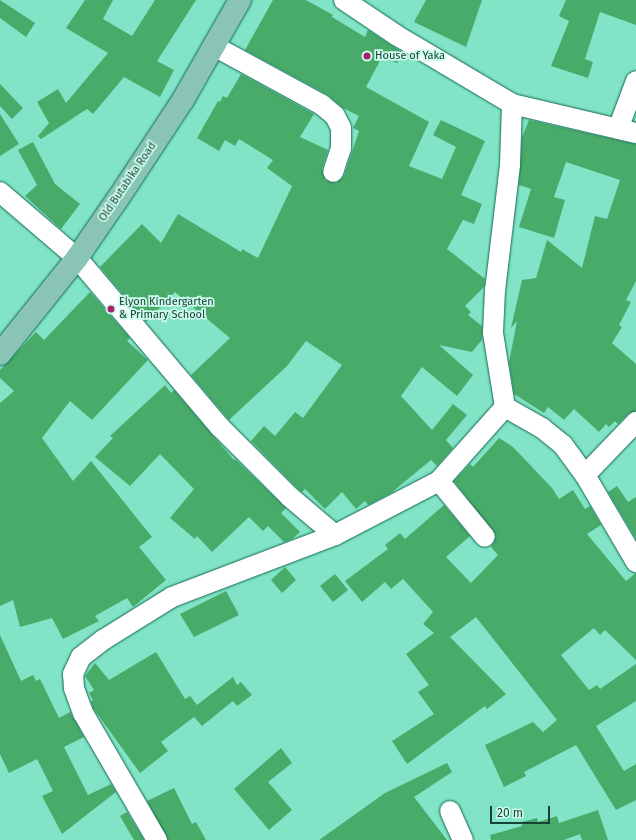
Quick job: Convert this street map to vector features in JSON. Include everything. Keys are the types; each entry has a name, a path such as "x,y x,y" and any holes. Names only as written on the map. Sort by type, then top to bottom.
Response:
{"main road":[{"name":"Old Butabika Road","path":"0,354 77,258 183,100 240,0"}],"street":[{"path":"344,0 396,35 512,104 627,131 636,81"},
{"path":"214,46 322,105 335,116 341,128 341,148 333,172"},
{"path":"505,407 493,333 495,290 510,165 512,104"},
{"path":"0,192 77,258 220,426 290,497 335,535"},
{"path":"505,407 542,428 563,445 585,475 636,562"},
{"path":"157,840 84,713 74,688 73,674 81,657 103,640 172,597 335,535 440,481 505,407"},
{"path":"585,475 636,422"},
{"path":"440,481 485,537"},
{"path":"450,811 463,840"}],"building":[{"path":"0,0 35,23 26,37 0,18"},
{"path":"85,0 113,0 103,19 132,36 155,0 196,0 157,61 174,70 160,97 124,77 93,114 87,109 41,139 38,136 49,123 37,102 58,89 66,103 108,53 66,28"},
{"path":"273,0 306,0 333,15 332,17 365,37 368,30 402,52 397,63 382,57 366,87 429,122 409,166 442,179 456,147 433,135 441,120 485,141 461,195 482,204 474,224 463,220 447,249 485,279 484,287 465,306 471,312 468,315 482,326 482,340 472,352 439,345 473,375 457,396 422,367 401,396 432,430 453,404 467,415 446,440 453,448 437,466 431,460 391,493 368,505 365,501 356,509 342,492 325,509 305,489 302,492 298,489 251,441 264,426 275,436 295,412 303,418 342,365 306,341 287,366 229,420 191,375 230,338 175,292 146,322 100,267 142,224 161,243 178,214 241,252 242,249 258,258 292,186 267,168 273,160 239,139 235,146 225,140 219,151 197,138 218,101 220,102 223,96 227,98 241,74 314,114 300,137 328,150 322,169 325,180 336,183 344,176 359,131 353,128 359,116 343,108 328,95 245,50"},
{"path":"426,0 482,0 466,47 414,22"},
{"path":"566,0 636,0 636,25 600,12 585,59 593,62 588,78 551,66 569,21 559,16"},
{"path":"0,84 23,108 12,119 0,106"},
{"path":"0,114 19,144 0,156"},
{"path":"529,120 636,144 636,281 626,300 631,302 619,325 622,327 612,343 636,364 636,411 628,414 618,424 615,421 609,427 606,424 599,432 574,409 564,420 548,407 544,413 514,394 509,362 517,321 511,328 522,280 536,278 547,240 582,268 595,216 607,219 620,180 566,162 554,197 565,200 554,238 519,227 531,189 519,185 522,137"},
{"path":"33,142 55,184 80,204 61,229 25,196 37,185 18,150"},
{"path":"90,292 130,338 127,341 148,360 92,420 70,401 42,438 73,481 91,461 152,537 139,547 166,580 133,607 127,598 95,616 99,621 63,639 52,618 20,627 13,600 0,606 0,403 14,391 0,378 0,370 36,332 44,340"},
{"path":"165,385 171,393 174,390 234,460 235,459 286,508 281,513 300,532 292,539 284,542 268,526 263,531 249,517 212,552 197,536 195,539 170,518 194,489 160,454 130,486 95,457 113,438 110,436"},
{"path":"499,438 513,447 552,488 559,499 573,490 585,509 590,506 601,525 587,534 626,581 636,573 636,660 605,630 600,635 594,628 561,655 589,690 597,685 600,689 636,664 636,701 596,726 624,771 636,764 636,800 616,810 576,745 524,772 526,776 504,787 485,745 533,722 543,732 557,720 476,617 450,637 506,694 487,709 485,706 407,764 392,741 434,714 418,692 429,685 406,654 434,633 423,624 433,612 403,579 391,589 385,582 362,602 345,581 388,549 385,545 400,533 405,539 444,505 470,536 446,557 471,583 498,555 491,547 496,536 454,481 470,464 473,467"},
{"path":"617,486 628,502 636,497 636,539 608,492"},
{"path":"285,567 296,580 282,593 271,580"},
{"path":"335,574 348,590 333,602 320,586"},
{"path":"226,591 239,615 194,637 180,614"},
{"path":"0,635 21,681 33,675 36,681 40,679 59,718 70,712 84,737 64,747 88,795 111,784 116,792 62,834 42,796 53,791 37,759 9,773 0,754"},
{"path":"156,652 185,699 190,696 197,705 233,677 237,685 241,682 252,695 237,706 233,701 202,726 194,717 161,742 168,751 140,773 93,708 91,701 93,700 89,693 94,690 85,676 95,663 109,680"},
{"path":"281,748 292,763 268,782 292,810 269,830 234,789"},
{"path":"447,763 452,772 414,797 447,840 319,840 385,793"},
{"path":"174,788 192,824 196,822 206,840 168,840 147,801"},
{"path":"598,810 608,840 582,840 580,834 564,840 491,840 490,835 522,826 522,822 537,818 538,822 557,816 559,823"},
{"path":"127,812 144,840 134,840 120,816"}],"place":[{"name":"House of Yaka","path":"367,56"},
{"name":"Elyon Kindergarten & Primary School","path":"111,309"}]}
